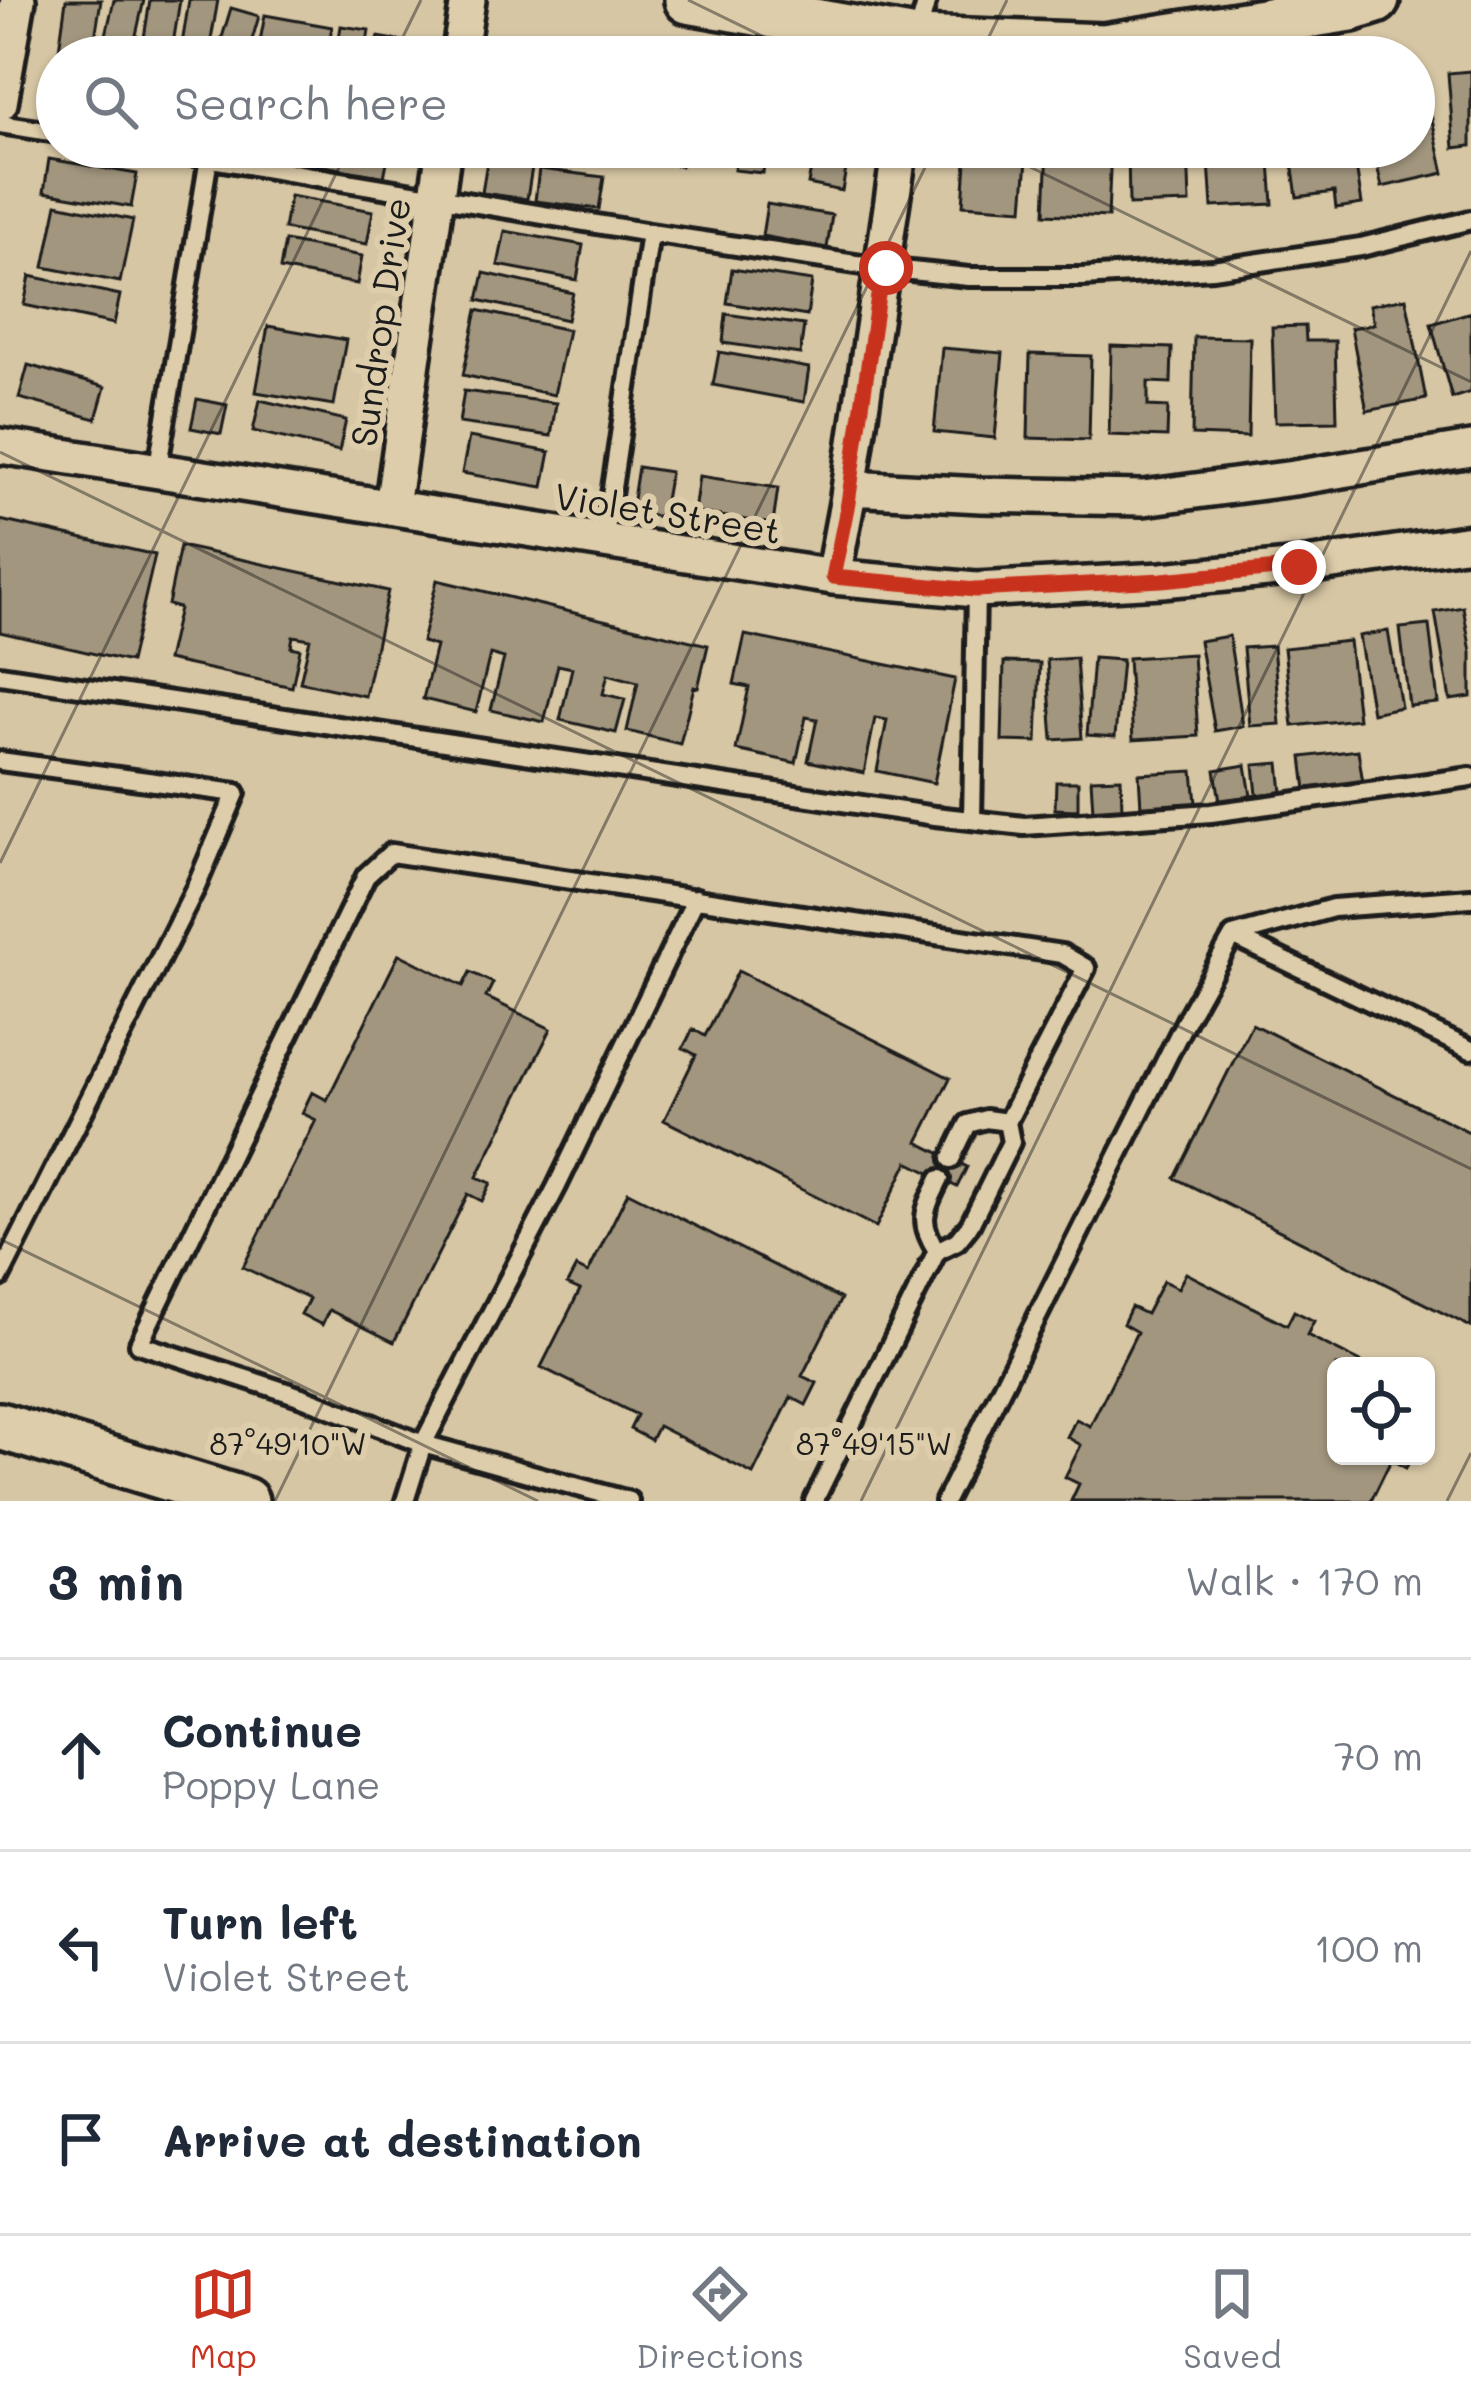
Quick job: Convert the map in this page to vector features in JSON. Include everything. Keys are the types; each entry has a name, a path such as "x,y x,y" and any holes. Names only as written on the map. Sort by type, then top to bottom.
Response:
{"street":[{"path":"0,103 18,0"},
{"path":"462,36 468,0"},
{"path":"688,0 968,36"},
{"path":"1173,36 1352,8 1376,0"},
{"name":"Sundrop Drive","path":"392,507 441,168"},
{"path":"833,577 897,168"},
{"name":"Violet Street","path":"0,446 833,577 976,590 1299,567 1471,542"},
{"path":"850,488 1142,498 1471,449"},
{"path":"0,1426 244,1501"}],"lane":[{"path":"0,124 36,130"},
{"path":"157,472 207,168"},
{"path":"269,168 650,232 970,277 1213,269 1361,247 1471,220"},
{"path":"604,542 650,232"},
{"path":"972,820 976,590"},
{"path":"0,675 1024,826 1211,813 1471,776"},
{"path":"0,761 236,793 196,887 0,1277"},
{"path":"629,1501 424,1444 302,1397 139,1344 366,877 392,853 1062,953 1086,968 1007,1122 1011,1142 970,1225 957,1241 937,1251 814,1501"},
{"path":"405,1501 424,1444 557,1186 696,898"},
{"path":"944,1501 1233,936 1334,908 1471,898"},
{"path":"1233,936 1471,1050"},
{"path":"951,1159 968,1124 986,1119 1007,1122"},
{"path":"937,1251 926,1233 924,1213 940,1179"}],"building":[{"path":"66,0 101,0 95,36 61,36"},
{"path":"114,0 144,0 136,36 106,36"},
{"path":"150,0 180,0 174,36 144,36"},
{"path":"189,0 218,0 212,36 183,36"},
{"path":"231,8 259,16 253,36 222,36"},
{"path":"265,15 332,27 330,36 261,36"},
{"path":"341,26 369,30 368,36 339,36"},
{"path":"1471,71 1471,146 1454,148 1448,73"},
{"path":"1435,133 1444,173 1382,187 1378,168 1435,168"},
{"path":"48,168 102,168 137,174 131,207 44,192"},
{"path":"334,168 386,168 384,177"},
{"path":"486,168 532,168 527,199 482,193"},
{"path":"734,168 764,168 763,173"},
{"path":"811,168 846,168 842,191 808,184"},
{"path":"966,168 1026,168 1023,209 963,205"},
{"path":"1047,168 1110,168 1108,217 1045,214"},
{"path":"1128,168 1189,168 1190,203 1129,205"},
{"path":"1209,168 1270,168 1273,204 1212,207"},
{"path":"1293,168 1356,168 1362,204 1336,208 1334,192 1297,197"},
{"path":"539,169 604,177 599,209 535,201"},
{"path":"290,196 373,211 367,244 284,229"},
{"path":"57,204 133,220 120,282 44,267"},
{"path":"767,204 832,215 827,248 762,236"},
{"path":"505,231 583,245 577,280 498,265"},
{"path":"285,241 362,256 357,284 280,269"},
{"path":"732,269 812,281 807,316 727,303"},
{"path":"484,273 573,293 567,320 478,300"},
{"path":"30,276 120,295 114,324 24,305"},
{"path":"1406,298 1426,399 1367,411 1351,328 1374,324 1370,305"},
{"path":"477,310 568,330 554,395 463,375"},
{"path":"1471,312 1471,392 1452,398 1431,324"},
{"path":"726,314 804,325 800,354 723,343"},
{"path":"268,326 346,340 334,405 256,392"},
{"path":"1305,326 1306,341 1335,341 1337,421 1275,422 1272,327"},
{"path":"1194,337 1250,338 1248,437 1192,435"},
{"path":"1111,346 1172,348 1171,383 1148,382 1148,406 1168,407 1167,437 1109,435"},
{"path":"942,348 1003,353 995,438 934,432"},
{"path":"719,352 809,368 804,402 713,385"},
{"path":"1030,354 1091,356 1089,440 1028,438"},
{"path":"28,365 105,387 96,419 19,398"},
{"path":"464,391 556,403 551,436 459,423"},
{"path":"197,399 227,405 221,434 191,428"},
{"path":"260,400 346,420 339,451 253,431"},
{"path":"469,437 550,452 543,487 462,473"},
{"path":"638,467 670,472 662,517 631,512"},
{"path":"699,476 778,488 773,524 694,512"},
{"path":"0,520 155,555 130,662 0,632"},
{"path":"180,546 388,591 365,696 300,682 310,639 293,636 291,647 300,649 292,687 167,660 179,608 168,605"},
{"path":"437,580 708,645 680,744 627,731 638,682 608,674 603,694 625,699 616,733 560,720 572,668 558,665 544,722 491,710 504,658 490,654 476,712 423,699 436,646 422,642"},
{"path":"1463,607 1471,652 1471,697 1450,700 1435,612"},
{"path":"1429,625 1438,703 1409,706 1400,628"},
{"path":"1388,631 1401,707 1372,713 1359,636"},
{"path":"745,635 955,679 934,783 877,771 887,720 875,718 864,773 808,761 817,719 806,717 796,763 736,750 749,687 734,684"},
{"path":"1229,636 1243,726 1215,731 1199,641"},
{"path":"1349,641 1358,719 1293,726 1284,648"},
{"path":"1273,646 1280,724 1250,726 1243,648"},
{"path":"1193,654 1198,736 1133,740 1128,658"},
{"path":"1076,658 1082,738 1053,740 1047,660"},
{"path":"1093,658 1122,660 1115,737 1087,735"},
{"path":"1004,662 1040,663 1037,742 1002,741"},
{"path":"1358,750 1363,783 1306,790 1302,757"},
{"path":"1279,763 1282,792 1257,795 1254,765"},
{"path":"1246,765 1251,796 1220,801 1215,770"},
{"path":"1193,771 1196,803 1141,807 1139,774"},
{"path":"1121,778 1122,810 1093,811 1091,779"},
{"path":"1056,782 1078,782 1078,810 1055,809"},
{"path":"399,954 463,986 470,972 493,983 486,997 551,1029 477,1177 491,1183 482,1201 468,1194 394,1342 329,1310 322,1325 301,1314 309,1299 243,1267 316,1120 302,1113 312,1092 327,1100"},
{"path":"738,971 950,1078 918,1142 967,1167 957,1187 908,1162 876,1227 664,1120 696,1055 683,1048 693,1029 705,1036"},
{"path":"1252,1024 1471,1133 1471,1327 1175,1178"},
{"path":"628,1192 841,1299 802,1376 817,1383 806,1405 791,1397 753,1474 658,1426 651,1440 630,1429 637,1415 541,1367 580,1290 567,1284 576,1267 588,1273"},
{"path":"1186,1273 1287,1325 1294,1311 1314,1321 1307,1335 1351,1357 1327,1357 1327,1465 1389,1465 1371,1501 1071,1501 1079,1484 1065,1477 1081,1445 1067,1437 1076,1419 1090,1426 1137,1332 1123,1324 1131,1307 1146,1314 1163,1281 1178,1288"}],"route":[{"path":"886,268 882,268 833,577 976,590 1299,567"}]}
